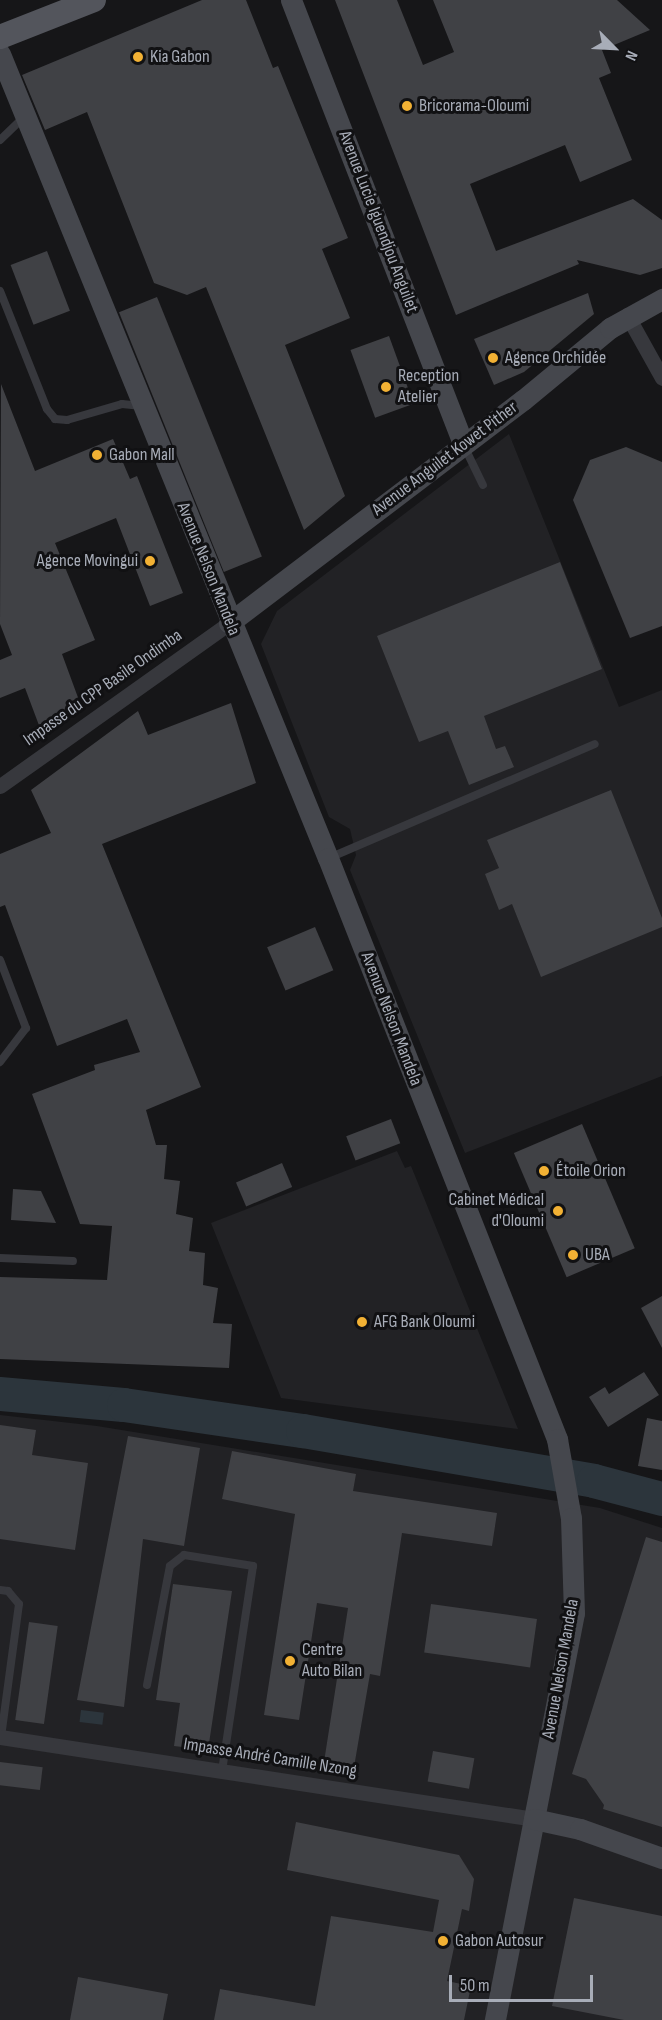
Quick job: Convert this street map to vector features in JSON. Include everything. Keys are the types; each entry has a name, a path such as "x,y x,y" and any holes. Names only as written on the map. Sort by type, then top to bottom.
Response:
{"main road":[{"path":"0,37 94,0"},
{"name":"Avenue Lucie Iguendjou Anguilet","path":"291,0 463,444"},
{"name":"Avenue Nelson Mandela","path":"0,54 229,623 328,858 557,1439 571,1518 574,1613 495,2020"},
{"name":"Avenue Anguilet Kowet Pither","path":"229,623 627,315 662,299"},
{"path":"534,1819 580,1829 662,1858"}],"street":[{"path":"627,315 662,378"},
{"name":"Impasse du CPP Basile Ondimba","path":"0,786 229,623"},
{"name":"Impasse André Camille Nzong","path":"0,1737 534,1819"}],"lane":[{"path":"0,140 24,117"},
{"path":"0,291 47,409 55,419 67,420 122,404 142,406"},
{"path":"463,444 483,485"},
{"path":"328,858 595,744"},
{"path":"0,960 26,1028 0,1062"},
{"path":"0,1258 73,1261"},
{"path":"147,1685 170,1566 184,1555 253,1566 222,1770"},
{"path":"0,1590 8,1592 19,1604 0,1737"}],"shaded area":[{"path":"509,434 619,707 662,690 662,1076 465,1153 350,870 356,855 350,829 329,817 261,644 277,611"},
{"name":"AFG Bank Oloumi","path":"397,1151 405,1168 411,1166 518,1429 281,1398 211,1223"},
{"path":"0,1415 97,1426 600,1508 662,1528 662,2020 0,2020"},
{"path":"81,1710 104,1713 102,1725 80,1722"}],"building":[{"path":"202,0 246,0 273,68 278,66 348,238 322,249 350,318 285,345 345,496 304,530 206,287 187,295 154,283 87,112 45,130 22,75"},
{"path":"335,0 397,0 423,65 454,52 433,0 617,0 650,30 602,50 611,73 599,78 632,160 580,182 565,145 470,184 496,251 633,199 662,220 662,268 640,275 577,260 579,264 456,315"},
{"path":"47,251 70,311 34,325 11,265"},
{"path":"588,293 594,314 524,372 494,385 474,339"},
{"path":"157,297 262,557 224,572 119,312"},
{"name":"Reception Atelier","path":"389,336 414,404 375,418 350,350"},
{"path":"1,384 35,471 113,439 130,479 137,476 183,593 150,606 116,518 55,543 95,640 62,654 80,703 40,728 25,688 0,698 0,660 12,655 0,624"},
{"path":"626,447 662,462 662,626 630,638 573,500 590,460"},
{"path":"560,562 602,669 484,716 496,749 505,746 514,767 469,785 448,731 419,742 377,636"},
{"path":"231,703 256,783 102,844 201,1087 146,1110 156,1145 167,1145 164,1179 180,1181 176,1214 193,1218 189,1251 205,1253 203,1285 218,1288 213,1323 232,1324 229,1368 0,1359 0,1277 107,1280 112,1226 80,1224 32,1094 95,1070 94,1065 140,1052 127,1019 57,1046 5,905 0,907 0,854 51,833 31,790 138,711 148,735"},
{"path":"611,790 662,918 662,927 541,977 512,904 499,910 485,874 499,868 487,840"},
{"path":"315,927 333,970 285,991 267,947"},
{"path":"391,1119 400,1143 356,1160 346,1136"},
{"path":"582,1124 635,1248 567,1277 514,1153"},
{"path":"282,1163 292,1187 246,1206 236,1183"},
{"path":"13,1189 41,1191 56,1223 11,1220"},
{"path":"662,1296 662,1348 641,1308"},
{"path":"644,1372 659,1395 608,1427 589,1397 605,1387 609,1394"},
{"path":"647,1418 662,1421 662,1470 638,1466"},
{"path":"0,1425 36,1430 32,1455 88,1463 75,1550 0,1539"},
{"path":"128,1436 200,1448 184,1546 143,1539 124,1707 77,1700"},
{"path":"232,1451 356,1474 353,1491 497,1513 492,1546 402,1533 380,1676 370,1674 354,1767 324,1762 348,1608 317,1603 299,1720 264,1715 295,1514 222,1499"},
{"path":"646,1537 662,1542 662,1827 603,1809 604,1805 586,1779 572,1774"},
{"path":"173,1584 232,1591 208,1750 174,1746 180,1703 156,1700"},
{"path":"431,1604 537,1619 530,1667 424,1653"},
{"path":"29,1622 58,1626 44,1724 15,1720"},
{"path":"433,1751 474,1758 469,1789 428,1782"},
{"path":"0,1762 43,1767 40,1790 0,1785"},
{"path":"296,1822 459,1855 474,1879 469,1911 462,1909 447,1981 471,1986 464,2020 214,2020 220,1989 315,2006 331,1916 433,1932 439,1900 287,1870"},
{"path":"574,1898 662,1916 662,2020 624,2020 552,2006"},
{"path":"78,1977 168,1994 163,2020 70,2020"}],"waterway":[{"path":"0,1394 124,1405 303,1431 594,1481 662,1499"}],"place":[{"name":"Kia Gabon","path":"138,57"},
{"name":"Bricorama-Oloumi","path":"407,106"},
{"name":"Agence Orchidée","path":"493,358"},
{"name":"Reception Atelier","path":"386,387"},
{"name":"Gabon Mall","path":"97,455"},
{"name":"Agence Movingui","path":"150,561"},
{"name":"Étoile Orion","path":"544,1171"},
{"name":"Cabinet Médical d'Oloumi","path":"558,1211"},
{"name":"UBA","path":"573,1255"},
{"name":"AFG Bank Oloumi","path":"362,1322"},
{"name":"Centre Auto Bilan","path":"290,1661"},
{"name":"Gabon Autosur","path":"443,1941"}]}
